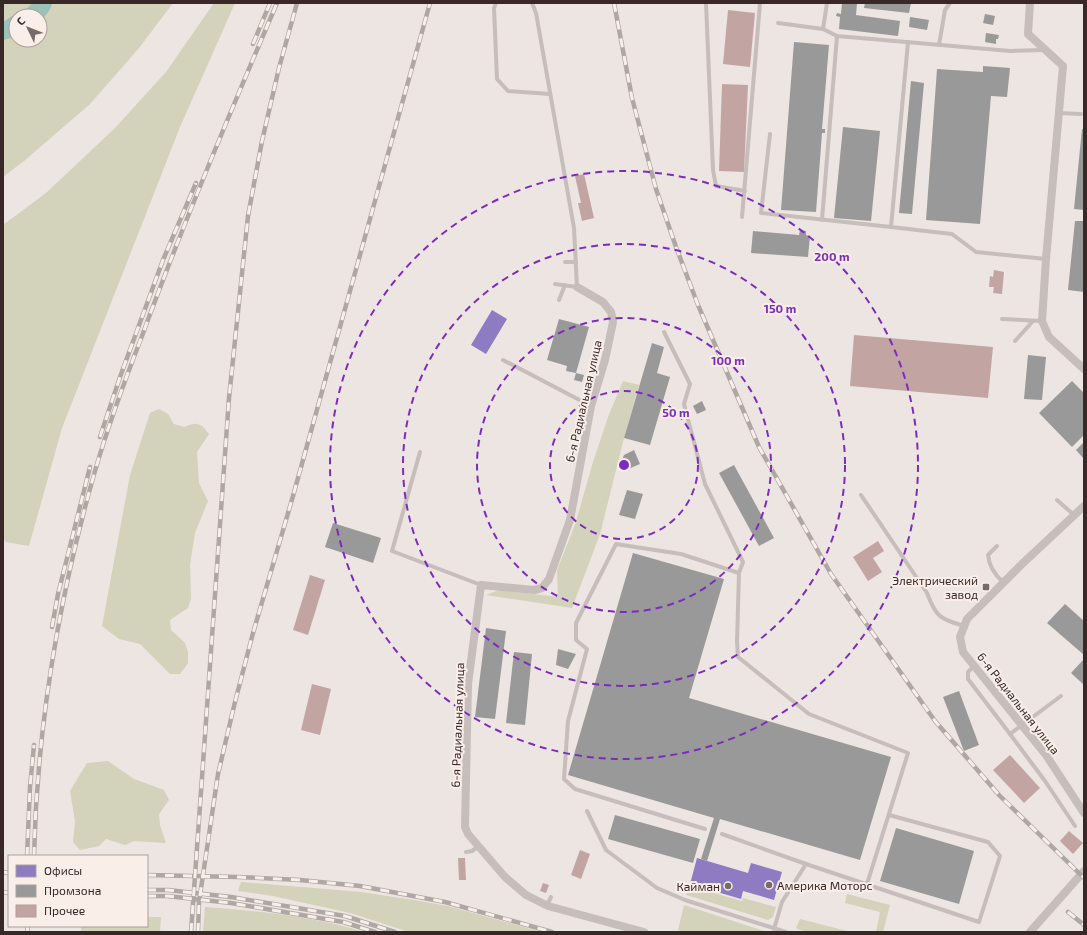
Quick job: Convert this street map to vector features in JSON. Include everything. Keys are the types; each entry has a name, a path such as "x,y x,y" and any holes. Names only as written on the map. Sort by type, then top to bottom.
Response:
{"street":[{"path":"1030,3 1028,34 1063,66 1042,321 1049,337 1084,369"},
{"name":"6-я Радиальная улица","path":"577,286 603,302 611,312 613,322 591,406 570,520 549,579 542,588 534,590 481,585 468,684 465,827 468,834 505,877 526,894 547,906 644,932"},
{"name":"6-я Радиальная улица","path":"1084,506 1003,582 967,619 960,637 963,652 1046,755 1084,813"},
{"path":"1030,932 1084,871"}],"lane":[{"path":"496,3 494,8 497,79 508,91 550,94"},
{"path":"532,3 536,13 574,228 577,286 555,284"},
{"path":"706,3 713,170 716,186 745,190"},
{"path":"742,217 760,3"},
{"path":"823,29 827,3"},
{"path":"939,45 945,10 950,3"},
{"path":"778,23 823,29 838,36 1010,51 1044,50"},
{"path":"822,220 838,36"},
{"path":"891,227 908,42"},
{"path":"1059,113 1081,114"},
{"path":"770,134 761,213 952,234 976,252 1046,258"},
{"path":"565,262 576,262"},
{"path":"559,300 564,285"},
{"path":"1002,319 1042,321"},
{"path":"1015,341 1033,321"},
{"path":"664,332 690,384 684,404 705,484 743,562 739,573 738,658 809,714 908,753 867,884"},
{"path":"503,360 591,406"},
{"path":"420,452 392,551 481,585"},
{"path":"861,495 927,593 932,606 941,618 964,626"},
{"path":"1057,500 1074,516"},
{"path":"705,829 575,789 564,779 568,721 587,650 576,640 576,622 616,544 681,554 739,573"},
{"path":"997,546 988,555 989,561 996,575 1003,582"},
{"path":"974,666 968,672 968,679 1045,781 1075,826"},
{"path":"1010,734 1061,696"},
{"path":"586,811 606,850 657,888 685,900 786,932"},
{"path":"722,834 979,922 1000,856 988,842 889,815"},
{"path":"466,852 472,851 479,846"},
{"path":"774,929 782,902 806,864"},
{"path":"547,906 551,897"}],"green space":[{"path":"3,3 173,3 139,48 90,104 24,161 3,177"},
{"path":"214,3 235,3 180,127 62,428 29,546 6,542 3,538 3,225 46,193 115,128 166,72"},
{"path":"623,381 639,385 600,534 572,608 486,595 499,590 558,597 557,570 575,525 608,417"},
{"path":"159,409 168,414 174,424 184,427 192,424 198,424 204,427 209,434 197,452 199,483 208,501 195,533 190,565 191,599 188,608 170,620 171,630 185,643 188,652 188,663 180,674 170,674 140,644 119,639 102,626 130,475 150,413"},
{"path":"108,761 134,779 164,790 169,800 159,814 160,825 166,843 134,841 125,845 106,839 99,846 80,850 73,842 75,821 70,791 87,763"},
{"path":"241,882 361,892 414,900 448,906 542,932 409,932 350,913 273,896 238,891"},
{"path":"689,886 742,901 743,898 776,907 773,917 768,920 686,895"},
{"path":"847,894 890,905 883,932 876,932 880,912 845,903"},
{"path":"684,905 767,932 685,932 678,930"},
{"path":"205,907 265,912 305,918 344,926 364,932 203,932"},
{"path":"148,917 161,917 160,932 81,932 81,927 148,927"},
{"path":"800,919 851,932 807,932 796,928"}],"building: Офисы":[{"path":"492,310 507,319 486,354 471,345"},
{"path":"697,858 748,873 751,863 782,872 774,900 743,891 741,899 690,884"}],"building: Промзона":[{"path":"842,3 857,3 856,15 900,21 898,36 839,29 840,17 836,16 837,13 841,14"},
{"path":"865,3 911,3 909,13 864,8"},
{"path":"985,14 995,16 993,25 983,23"},
{"path":"910,17 929,20 927,30 909,27"},
{"path":"986,33 999,35 998,39 996,39 996,44 985,42"},
{"path":"794,42 829,45 822,129 825,129 825,133 822,133 816,212 781,210"},
{"path":"983,66 1010,68 1007,97 991,96 980,224 926,220 937,69 983,72"},
{"path":"911,81 924,83 912,214 899,213"},
{"path":"843,127 880,131 871,221 834,218"},
{"path":"1082,129 1084,129 1084,210 1074,209"},
{"path":"1075,221 1084,221 1084,292 1068,290"},
{"path":"800,230 806,231 806,235 810,236 808,257 751,253 753,231 799,235"},
{"path":"559,319 589,327 576,373 566,371 567,366 547,360"},
{"path":"652,343 664,347 657,373 670,377 650,445 624,438"},
{"path":"1028,355 1046,357 1042,400 1024,399"},
{"path":"576,373 584,375 582,382 574,380"},
{"path":"1072,381 1084,393 1084,435 1072,447 1039,413"},
{"path":"702,401 706,410 697,414 693,406"},
{"path":"1084,442 1084,459 1076,450"},
{"path":"634,450 640,464 626,470 622,460 624,455"},
{"path":"734,465 774,538 759,546 719,473"},
{"path":"627,490 643,494 635,519 619,515"},
{"path":"333,523 381,538 373,563 325,547"},
{"path":"633,553 724,579 689,698 891,757 860,860 720,819 707,861 701,859 714,818 568,775"},
{"path":"1065,604 1084,621 1084,655 1047,623"},
{"path":"486,628 506,631 495,719 475,717"},
{"path":"558,649 576,654 568,669 556,665"},
{"path":"514,652 532,654 525,725 506,723"},
{"path":"1084,659 1084,685 1071,673"},
{"path":"959,691 979,745 964,751 943,697"},
{"path":"615,815 700,839 693,863 608,839"},
{"path":"896,828 974,851 959,904 880,881"}],"building: Прочее":[{"path":"728,10 755,13 750,67 723,64"},
{"path":"722,84 748,85 744,172 719,171"},
{"path":"584,174 594,218 582,221 578,203 581,203 575,176"},
{"path":"994,270 1004,272 1002,294 993,293 994,287 989,287 990,276 993,277"},
{"path":"854,335 993,347 988,398 850,386"},
{"path":"878,541 884,551 873,558 882,572 868,581 853,557"},
{"path":"310,575 325,580 308,635 293,630"},
{"path":"312,684 331,689 320,735 301,730"},
{"path":"1010,755 1040,788 1024,803 993,770"},
{"path":"1069,831 1083,843 1073,854 1060,841"},
{"path":"580,850 590,854 581,879 571,875"},
{"path":"458,858 465,858 466,880 459,880"},
{"path":"543,883 549,885 546,893 540,891"}],"waterway":[{"path":"40,8 43,3"},
{"path":"3,31 8,29"}],"railway":[{"path":"253,44 270,3"},
{"path":"34,855 40,758 52,662 71,566 95,471 123,386 190,210 277,3"},
{"path":"191,932 229,398 248,216 262,141 279,68 297,3"},
{"path":"198,932 199,902 218,774 235,702 253,633 293,496 430,3"},
{"path":"614,3 632,98 656,189 698,305 759,447 831,574 935,721 999,795 1084,878"},
{"path":"100,437 120,377 163,260 196,183"},
{"path":"52,627 58,594 90,467"},
{"path":"27,855 30,787 34,745"},
{"path":"3,872 8,873"},
{"path":"148,875 300,880 360,886 445,902 552,932"},
{"path":"148,890 168,890 231,897 345,916 395,932"},
{"path":"3,892 8,893"},
{"path":"148,896 167,896 231,903 343,922 375,932"},
{"path":"1068,912 1084,925"},
{"path":"27,927 28,932"}],"place":[{"name":"Электрический завод","path":"986,587"},
{"name":"Америка Моторс","path":"769,885"},
{"name":"Кайман","path":"728,886"}]}
